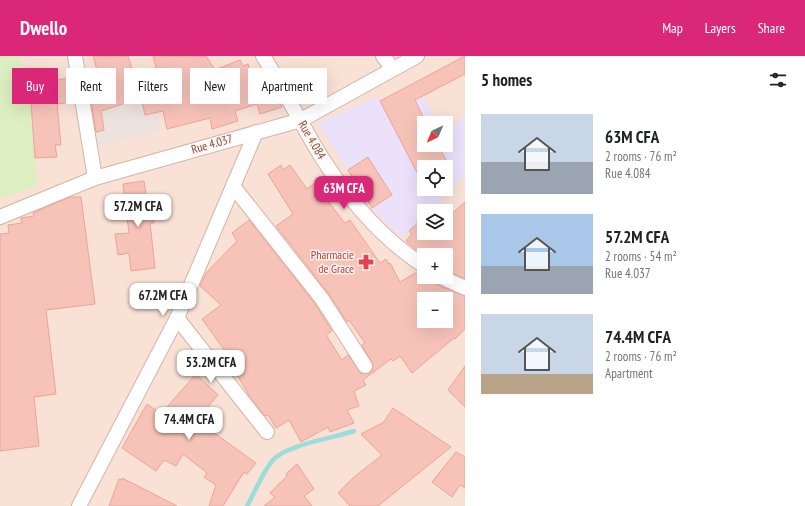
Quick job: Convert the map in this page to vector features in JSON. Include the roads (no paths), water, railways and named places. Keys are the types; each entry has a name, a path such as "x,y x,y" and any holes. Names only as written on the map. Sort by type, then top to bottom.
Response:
{"street":[{"path":"75,56 95,178"},
{"name":"Rue 4.084","path":"263,56 324,162 367,218 406,254 417,261"},
{"path":"382,56 393,69"},
{"name":"Rue 4.037","path":"0,217 95,178 301,120 417,56"},
{"path":"79,506 177,318 256,132"},
{"path":"233,186 322,299 365,366"},
{"path":"453,282 465,288"},
{"path":"177,318 267,432"}],"waterway":[{"path":"247,506 265,471 273,460 279,455 310,442 354,431"}],"place":[{"name":"Pharmacie de Grace","path":"366,262"}]}
